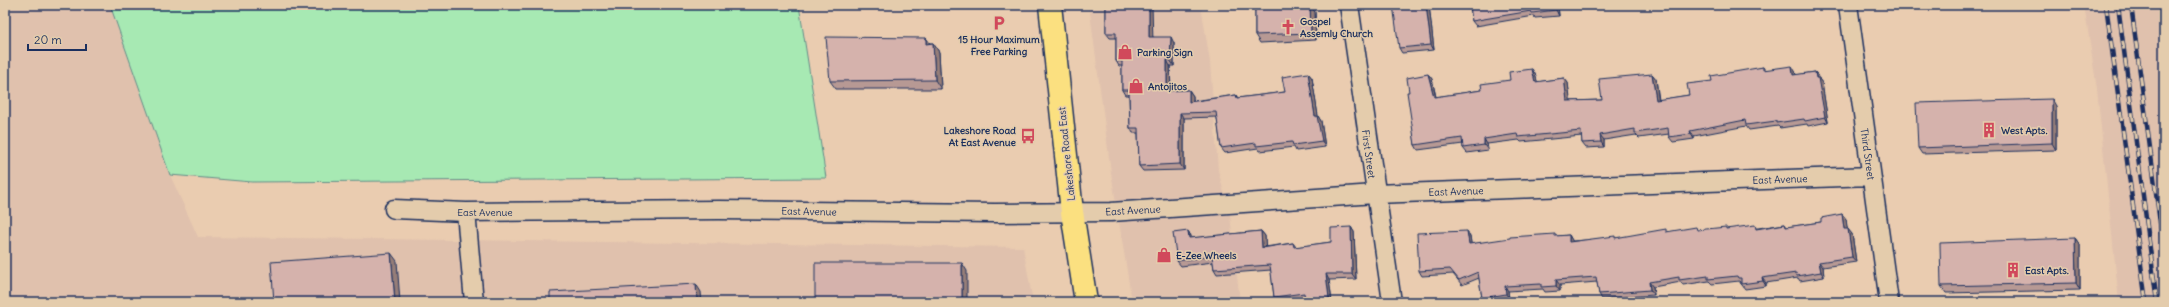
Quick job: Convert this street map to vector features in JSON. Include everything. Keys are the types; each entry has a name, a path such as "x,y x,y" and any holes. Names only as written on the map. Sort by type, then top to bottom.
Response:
{"main road":[{"name":"Lakeshore Road East","path":"1050,5 1072,212 1086,302"}],"street":[{"name":"First Street","path":"1349,5 1375,194 1392,302"},
{"name":"Third Street","path":"1848,5 1888,302"},
{"name":"East Avenue","path":"394,209 466,212 719,210 994,213 1111,212 1375,194 1871,176"},
{"path":"466,212 474,302"}],"shaded area":[{"path":"5,5 110,5 170,175 198,237 1023,247 1033,302 5,302"},
{"path":"1089,5 1201,5 1210,62 1218,170 1230,215 1240,302 1132,302 1111,172"},
{"path":"2084,5 2164,5 2164,302 2119,302 2097,89"}],"green space":[{"path":"110,5 799,5 826,178 252,182 170,175"}],"building":[{"path":"1106,5 1149,5 1149,37 1171,37 1170,60 1167,60 1167,91 1189,90 1189,102 1236,95 1237,98 1285,92 1282,77 1308,73 1315,116 1317,116 1322,141 1293,145 1292,142 1256,146 1256,143 1221,148 1216,112 1180,113 1180,164 1139,166 1138,128 1130,128 1129,90 1122,90 1122,61 1116,61 1116,33 1106,33"},
{"name":"Gospel Assemly Church","path":"1255,5 1310,5 1311,33 1255,35"},
{"path":"1393,5 1426,5 1431,45 1399,48"},
{"path":"1470,5 1555,5 1556,10 1532,13 1531,11 1472,21"},
{"path":"826,37 926,38 926,44 933,43 935,80 830,81"},
{"path":"1792,66 1793,75 1815,72 1816,78 1818,78 1825,117 1805,121 1804,119 1746,125 1745,120 1690,131 1691,134 1669,137 1668,128 1635,133 1635,129 1600,135 1601,142 1582,143 1581,131 1518,137 1517,134 1484,139 1484,145 1463,148 1462,138 1415,145 1407,92 1409,92 1407,78 1428,74 1434,97 1482,90 1481,84 1510,80 1509,72 1532,69 1535,82 1564,78 1567,101 1602,100 1599,79 1652,74 1656,100 1689,95 1687,84 1712,81 1711,76 1763,67 1763,70"},
{"name":"West Apts.","path":"2052,99 2052,143 1918,148 1916,103"},
{"path":"1842,214 1844,229 1848,229 1852,257 1819,262 1821,272 1797,276 1796,273 1762,278 1763,281 1741,284 1741,278 1738,278 1737,276 1708,279 1708,276 1679,280 1679,277 1649,282 1650,290 1599,294 1596,277 1556,280 1556,286 1541,287 1541,284 1505,286 1506,294 1482,298 1478,272 1459,280 1450,269 1419,271 1417,233 1467,231 1469,244 1510,237 1555,234 1555,236 1569,235 1569,242 1615,236 1615,238 1666,229 1666,232 1696,227 1697,230 1726,227 1726,229 1755,225 1756,229 1785,224 1786,227 1821,222 1821,218"},
{"path":"1351,227 1352,274 1326,274 1329,298 1305,301 1304,293 1274,297 1270,265 1214,269 1212,256 1177,261 1173,233 1188,231 1189,238 1261,231 1262,248 1293,243 1294,247 1331,242 1331,228"},
{"name":"East Apts.","path":"2075,238 2076,283 1941,286 1940,243"},
{"path":"391,253 395,302 274,302 271,262"},
{"path":"815,263 962,263 962,302 815,302"},
{"path":"696,284 697,302 550,302 550,292"},
{"path":"1209,300 1209,302 1198,302"}],"railway":[{"path":"2106,5 2146,302"},
{"path":"2118,5 2157,302"},
{"path":"2131,5 2164,253"}],"place":[{"name":"15 Hour Maximum Free Parking","path":"999,23"},
{"name":"Gospel Assemly Church","path":"1288,27"},
{"name":"Parking Sign","path":"1125,52"},
{"name":"Antojitos","path":"1136,86"},
{"name":"West Apts.","path":"1989,130"},
{"name":"Lakeshore Road At East Avenue","path":"1028,136"},
{"name":"E-Zee Wheels","path":"1164,255"},
{"name":"East Apts.","path":"2013,270"}]}
